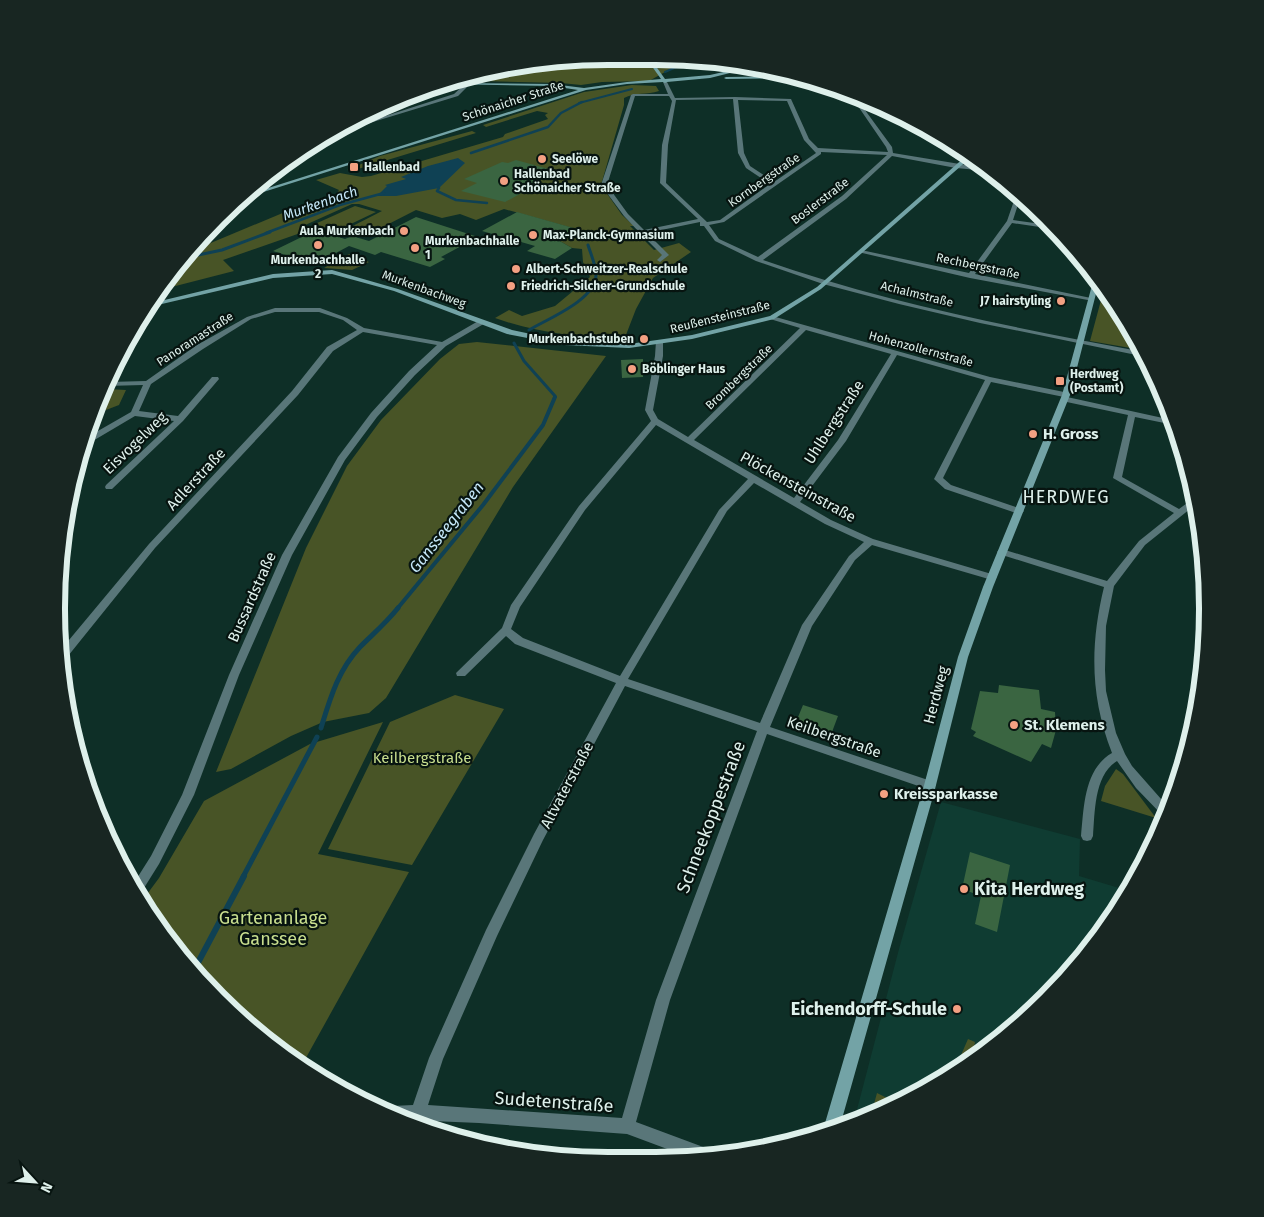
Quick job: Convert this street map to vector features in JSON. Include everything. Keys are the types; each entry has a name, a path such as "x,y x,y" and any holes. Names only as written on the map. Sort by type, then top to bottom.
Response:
{"street":[{"path":"653,65 673,97"},
{"path":"717,76 735,71"},
{"name":"Schönaicher Straße","path":"258,193 586,89 620,84 665,82 717,76 771,77"},
{"path":"472,83 560,85 586,89"},
{"path":"360,125 456,95 468,84"},
{"path":"560,85 572,89 573,93"},
{"path":"660,260 666,255 626,215 604,184 633,95 789,100 807,140 816,150"},
{"name":"Achalmstraße","path":"673,97 665,145 663,183 702,222 707,234 758,260 826,283 944,313 1079,343 1135,353"},
{"path":"735,98 741,153 748,168 775,185"},
{"path":"858,104 889,148 891,154"},
{"name":"Kornbergstraße","path":"702,222 722,221 818,153 816,150 891,154 972,168"},
{"name":"Boslerstraße","path":"758,260 832,209 875,172 891,154"},
{"name":"Reußensteinstraße","path":"483,322 518,334 564,343 629,346 659,343 772,318 826,283 962,161"},
{"path":"970,276 1010,222 1016,202"},
{"path":"601,240 702,222"},
{"path":"1010,222 1042,226"},
{"name":"Rechbergstraße","path":"861,252 1091,300"},
{"name":"Murkenbachweg","path":"160,303 273,276 332,272 372,282 483,322"},
{"name":"Herdweg","path":"833,1122 930,785 963,657 992,577 1065,397 1094,288"},
{"name":"Panoramastraße","path":"134,413 148,383 229,328 249,318 275,310 320,310 345,319 362,330 443,344"},
{"name":"Hohenzollernstraße","path":"772,318 894,354 1165,421"},
{"path":"443,344 483,322"},
{"name":"Brombergstraße","path":"689,441 804,328"},
{"name":"Adlerstraße","path":"67,650 152,546 295,393 330,349 362,330"},
{"path":"460,674 506,630 515,607 582,508 655,422 649,410 659,356 659,343"},
{"name":"Bussardstraße","path":"140,884 155,860 188,795 234,675 287,555 340,459 368,422 412,373 443,344"},
{"name":"Uhlbergstraße","path":"795,503 842,441 894,354"},
{"name":"Eisvogelweg","path":"109,487 180,419 215,378"},
{"path":"990,379 938,479 948,487 1019,510"},
{"name":"Panoramastraße","path":"114,384 148,383"},
{"path":"93,437 134,413"},
{"name":"Eisvogelweg","path":"134,413 180,419"},
{"path":"1132,414 1117,478 1178,512"},
{"name":"Plöckensteinstraße","path":"655,422 828,522 870,541 992,577"},
{"name":"Altvaterstraße","path":"418,1112 436,1058 491,934 538,838 622,681 723,510 754,478"},
{"path":"1161,807 1119,754 1101,696 1100,674 1104,605 1109,585 1142,543 1189,505"},
{"name":"Schneekoppestraße","path":"627,1126 663,1000 763,729 808,625 852,558 870,541"},
{"path":"1002,552 1109,585"},
{"name":"Keilbergstraße","path":"506,630 519,640 622,681 930,785"},
{"path":"1087,836 1090,800 1095,782 1109,758 1119,754"},
{"name":"Sudetenstraße","path":"406,1113 418,1112 627,1126 692,1151"}],"shaded area":[{"path":"941,802 1080,839 1079,876 1121,888 1087,939 1064,967 1014,1017 986,1040 927,1079 896,1096 856,1114 899,949"}],"green space":[{"path":"573,66 681,66 649,81 602,82 581,85 482,81 502,75"},
{"path":"632,85 656,86 659,91 624,98 624,105 601,185 622,215 634,226 630,226 654,250 679,243 691,252 653,278 636,309 624,340 543,331 495,318 509,310 522,316 555,306 590,277 583,262 582,249 572,248 558,240 576,229 504,209 476,220 460,214 442,218 416,210 367,235 341,232 382,211 359,204 352,204 303,226 309,230 223,260 234,271 171,287 204,246 297,207 292,216 301,208 342,197 337,193 339,190 316,180 340,173 362,177 371,176 503,137 505,134 548,119 545,115 548,113 537,111 486,127 483,125 584,92"},
{"path":"472,131 476,133 358,169 358,172 347,170 380,156"},
{"path":"355,206 376,212 336,231 315,224"},
{"path":"349,254 369,262 352,270 324,268"},
{"path":"1101,299 1132,348 1090,341"},
{"path":"477,342 606,356 513,487 386,698 369,713 323,722 291,736 231,769 216,772 306,548 347,466 381,420 440,359 459,344"},
{"path":"111,389 126,390 119,405 102,411"},
{"name":"Keilbergstraße","path":"455,695 504,709 412,865 328,849 390,722"},
{"name":"Gartenanlage Ganssee","path":"383,722 318,854 409,872 305,1059 278,1040 224,993 177,939 147,894 159,878 204,801 310,744"},
{"path":"1116,769 1123,774 1156,818 1101,801 1105,786"},
{"path":"968,1039 975,1042 974,1048 960,1058"},
{"path":"877,1093 889,1099 873,1106"}],"water":[{"path":"458,158 465,163 439,188 396,196 377,196 387,186 385,185 406,179 401,177 428,166"}],"building":[{"name":"Hallenbad Schönaicher Straße","path":"516,160 556,171 524,188 529,189 505,202 461,191 477,183 464,179 502,162 508,163"},
{"name":"Max-Planck-Gymnasium","path":"517,212 577,229 558,240 572,248 555,259 527,251 535,246 482,231"},
{"path":"416,217 478,237 441,257 445,259 430,267 381,252 375,255 349,246 319,262 312,260 307,262 273,251 316,230 345,239 352,236 369,241"},
{"name":"Böblinger Haus","path":"643,359 643,377 622,378 621,360"},
{"name":"St. Klemens","path":"999,685 1039,690 1041,709 1055,712 1056,730 1051,748 1042,744 1031,762 973,736 976,732 971,729 980,691 998,693"},
{"path":"803,705 838,716 832,732 796,722"},
{"name":"Kita Herdweg","path":"970,852 1010,865 997,932 975,924 981,896 962,889"}],"waterway":[{"name":"Murkenbach","path":"665,72 679,66"},
{"name":"Murkenbach","path":"581,102 632,89"},
{"name":"Murkenbach","path":"471,153 548,127 561,113 581,102"},
{"name":"Gansseegraben","path":"439,188 437,191 456,200 487,203"},
{"name":"Murkenbach","path":"266,233 340,205 384,193"},
{"name":"Murkenbach","path":"195,256 222,250 270,232"},
{"name":"Gansseegraben","path":"529,330 569,308 588,293 594,284 596,275 588,245"},
{"name":"Gansseegraben","path":"514,343 524,361 555,396 554,399"},
{"name":"Gansseegraben","path":"397,609 483,505 543,425 555,397"},
{"name":"Gansseegraben","path":"321,728 336,685 346,665 360,647 398,608"},
{"name":"Gansseegraben","path":"243,877 317,737"},
{"name":"Gansseegraben","path":"197,964 244,876"}],"place":[{"name":"Seelöwe","path":"542,159"},
{"name":"Hallenbad","path":"354,167"},
{"name":"Hallenbad Schönaicher Straße","path":"504,181"},
{"name":"Aula Murkenbach","path":"404,231"},
{"name":"Max-Planck-Gymnasium","path":"533,235"},
{"name":"Murkenbachhalle 2","path":"318,245"},
{"name":"Murkenbachhalle 1","path":"415,248"},
{"name":"Albert-Schweitzer-Realschule","path":"516,269"},
{"name":"Friedrich-Silcher-Grundschule","path":"511,286"},
{"name":"J7 hairstyling","path":"1061,301"},
{"name":"Murkenbachstuben","path":"644,339"},
{"name":"Böblinger Haus","path":"632,369"},
{"name":"Herdweg (Postamt)","path":"1060,381"},
{"name":"H. Gross","path":"1033,434"},
{"name":"St. Klemens","path":"1014,725"},
{"name":"Kreissparkasse","path":"884,794"},
{"name":"Kita Herdweg","path":"964,889"},
{"name":"Eichendorff-Schule","path":"957,1009"}],"district":[{"name":"HERDWEG","path":"1066,497"}]}
